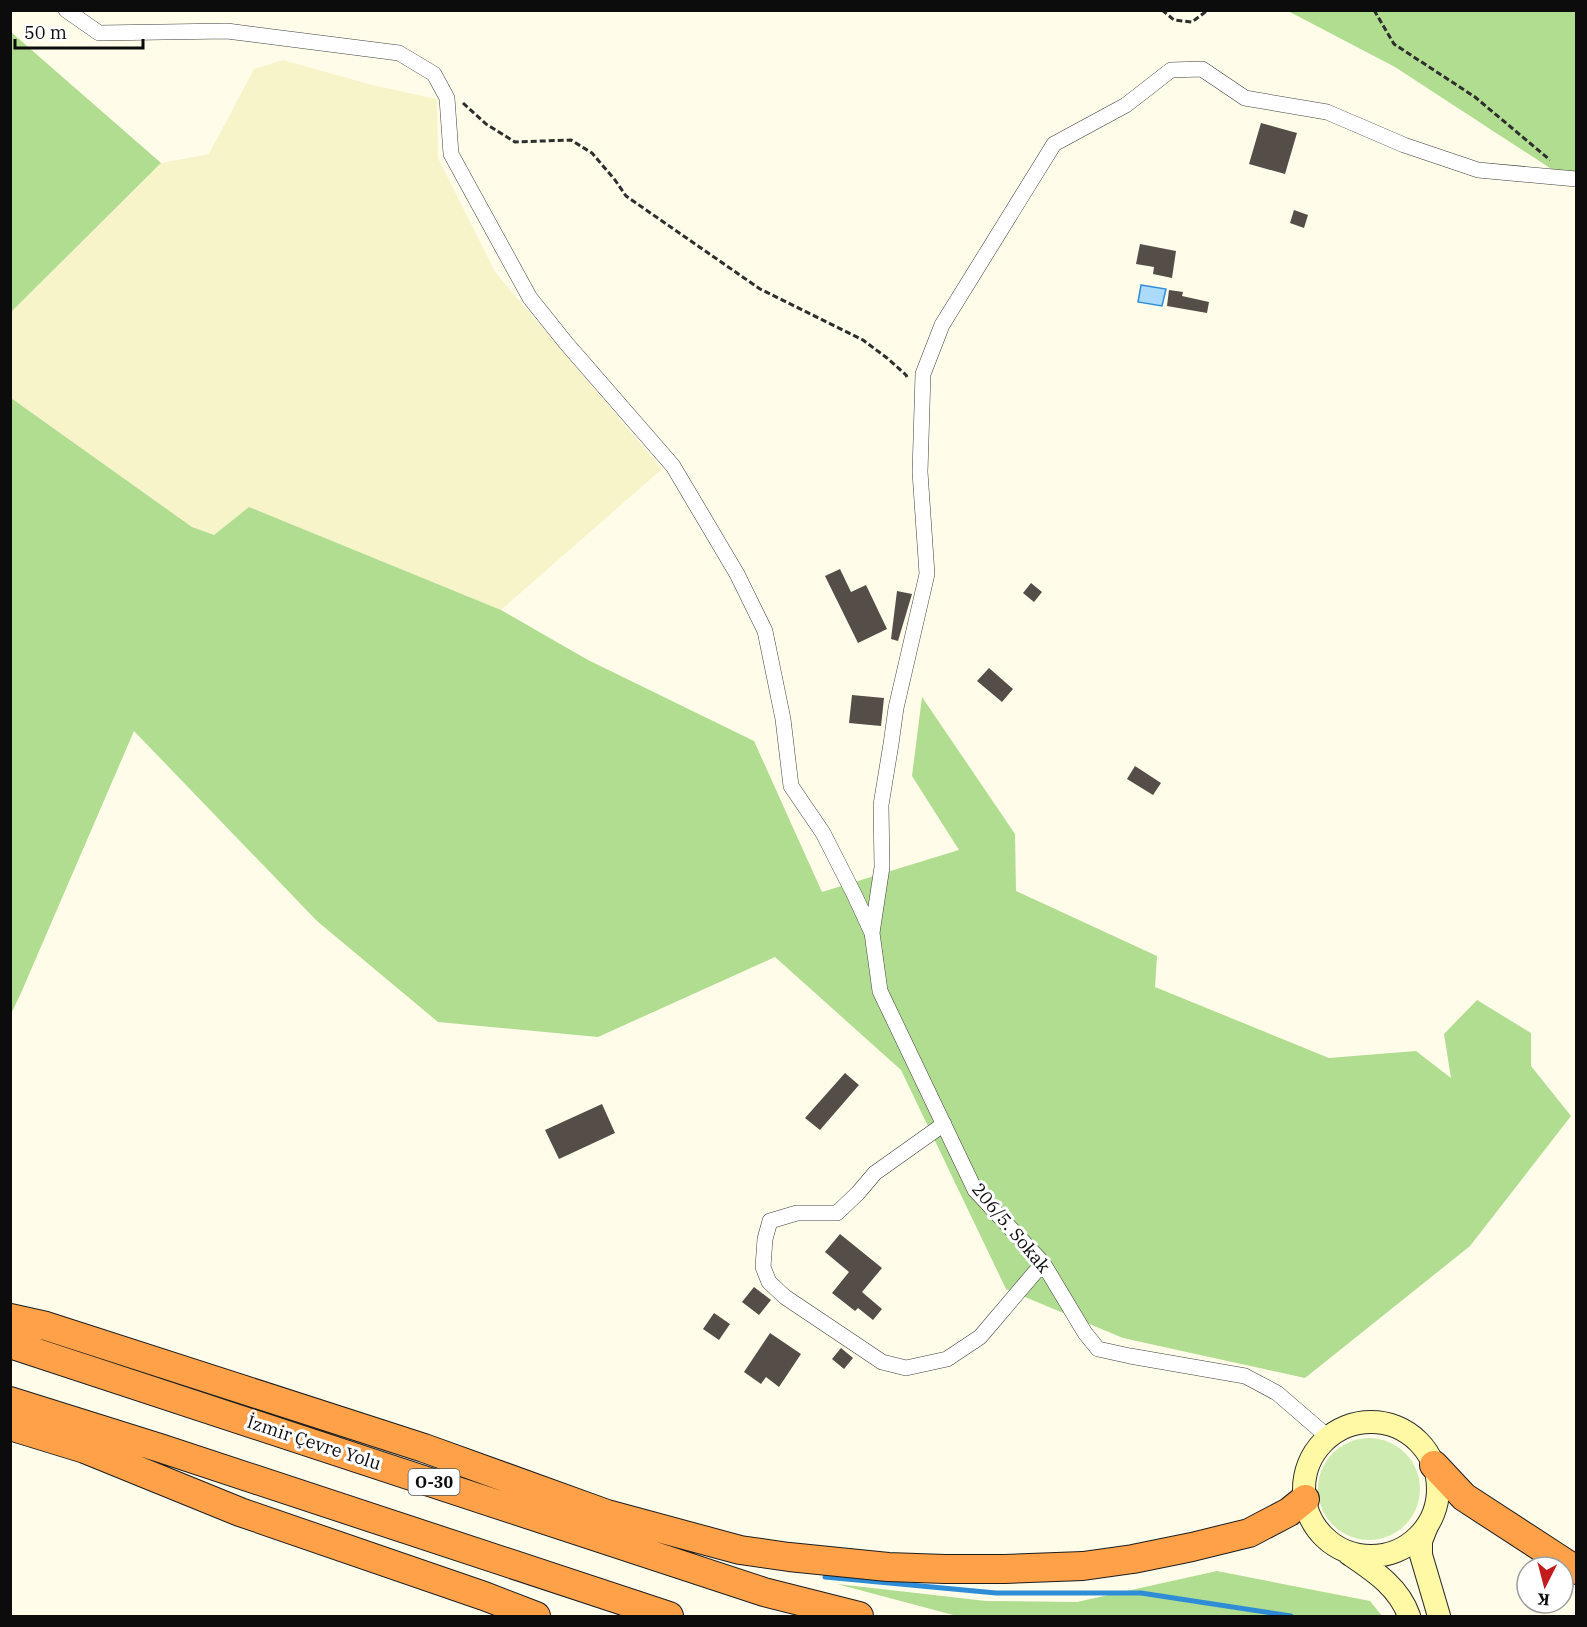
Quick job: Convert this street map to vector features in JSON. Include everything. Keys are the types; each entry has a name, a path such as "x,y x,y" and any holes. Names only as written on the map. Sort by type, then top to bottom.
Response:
{"highway":[{"path":"10,1318 46,1326 348,1422 607,1514 740,1550 779,1556 888,1567 945,1569 1083,1566 1133,1559 1249,1533 1288,1512 1305,1499"},
{"name":"İzmir Çevre Yolu","path":"10,1344 764,1592 859,1617"},
{"path":"10,1401 160,1448 669,1617"},
{"path":"10,1426 85,1449 240,1512 484,1596 536,1617"},
{"path":"1434,1466 1464,1497 1576,1570"}],"main road":[{"path":"1409,1617 1394,1589 1378,1573 1322,1535 1308,1512 1305,1499 1305,1476 1308,1465 1328,1437 1350,1425 1363,1422 1388,1424 1401,1428 1421,1443 1429,1454 1439,1490 1433,1515 1421,1541 1421,1555 1439,1617"},
{"path":"1333,1544 1357,1554 1384,1555 1408,1545 1427,1526"}],"street":[{"path":"66,10 99,33 227,31 399,53 434,74 447,98 451,154 530,298 566,343 673,465 737,573 765,631 783,719 791,786 824,833 872,933"},
{"path":"872,933 882,867 881,805 896,708 927,574 920,472 923,374 942,325 1054,144 1126,105 1171,70 1202,69 1245,98 1327,112 1404,145 1478,170 1575,178"},
{"name":"206/5. Sokak","path":"872,933 880,992 975,1190 1042,1263 1085,1333 1098,1349 1245,1376 1277,1393 1328,1437"},
{"path":"944,1124 875,1173 837,1213 797,1213 770,1221 765,1239 763,1267 769,1282 785,1297 882,1362 906,1368 947,1359 980,1337 1042,1263"}],"path":[{"path":"1162,10 1174,20 1192,22 1208,10"},
{"path":"1374,10 1394,44 1475,98 1575,178"},
{"path":"438,81 486,124 515,142 571,140 592,153 626,196 760,289 863,340 887,357 906,375 909,386"}],"shaded area":[{"path":"283,60 372,85 437,99 438,158 495,272 662,469 501,610 249,507 214,535 192,527 11,398 11,312 161,163 209,154 254,69"}],"green space":[{"path":"1288,11 1576,11 1576,185 1395,67"},
{"path":"11,32 161,163 11,312"},
{"path":"11,398 192,527 214,535 249,507 501,610 588,660 754,741 822,892 959,850 912,776 922,697 1015,834 1016,891 1157,956 1155,987 1329,1058 1416,1051 1451,1078 1444,1034 1477,1000 1531,1033 1531,1066 1571,1116 1470,1246 1305,1378 1123,1338 1006,1289 901,1070 775,957 598,1037 438,1022 317,921 134,731 11,1014"},
{"path":"1369,1438 1388,1442 1405,1453 1416,1470 1420,1489 1416,1508 1405,1525 1388,1536 1369,1540 1350,1536 1333,1525 1322,1508 1318,1489 1322,1470 1333,1453 1350,1442"},
{"path":"1217,1571 1370,1601 1382,1616 957,1616 837,1584 986,1601 1077,1602"}],"water":[{"path":"1141,285 1166,289 1162,306 1138,302"}],"building":[{"path":"1261,123 1297,133 1285,174 1249,164"},
{"path":"1294,210 1308,215 1304,228 1290,223"},
{"path":"1140,244 1176,251 1172,278 1153,274 1154,267 1136,264"},
{"path":"1169,290 1183,292 1182,296 1209,302 1207,313 1167,306"},
{"path":"840,569 851,592 866,585 887,629 858,643 825,576"},
{"path":"1031,583 1042,592 1034,602 1023,593"},
{"path":"897,591 912,594 898,641 891,639"},
{"path":"989,668 1013,689 1002,702 977,681"},
{"path":"852,695 884,698 881,726 849,723"},
{"path":"1135,766 1161,783 1153,795 1127,779"},
{"path":"845,1073 859,1085 820,1130 805,1118"},
{"path":"602,1104 615,1133 559,1159 545,1130"},
{"path":"840,1234 882,1268 862,1292 882,1309 873,1320 858,1308 855,1311 832,1293 849,1272 825,1252"},
{"path":"754,1287 771,1300 759,1315 742,1302"},
{"path":"714,1313 730,1324 719,1340 703,1329"},
{"path":"770,1333 801,1354 779,1387 766,1377 761,1384 744,1372"},
{"path":"841,1348 853,1358 844,1369 832,1359"}],"waterway":[{"path":"825,1577 996,1593 1141,1593 1291,1616"}]}
